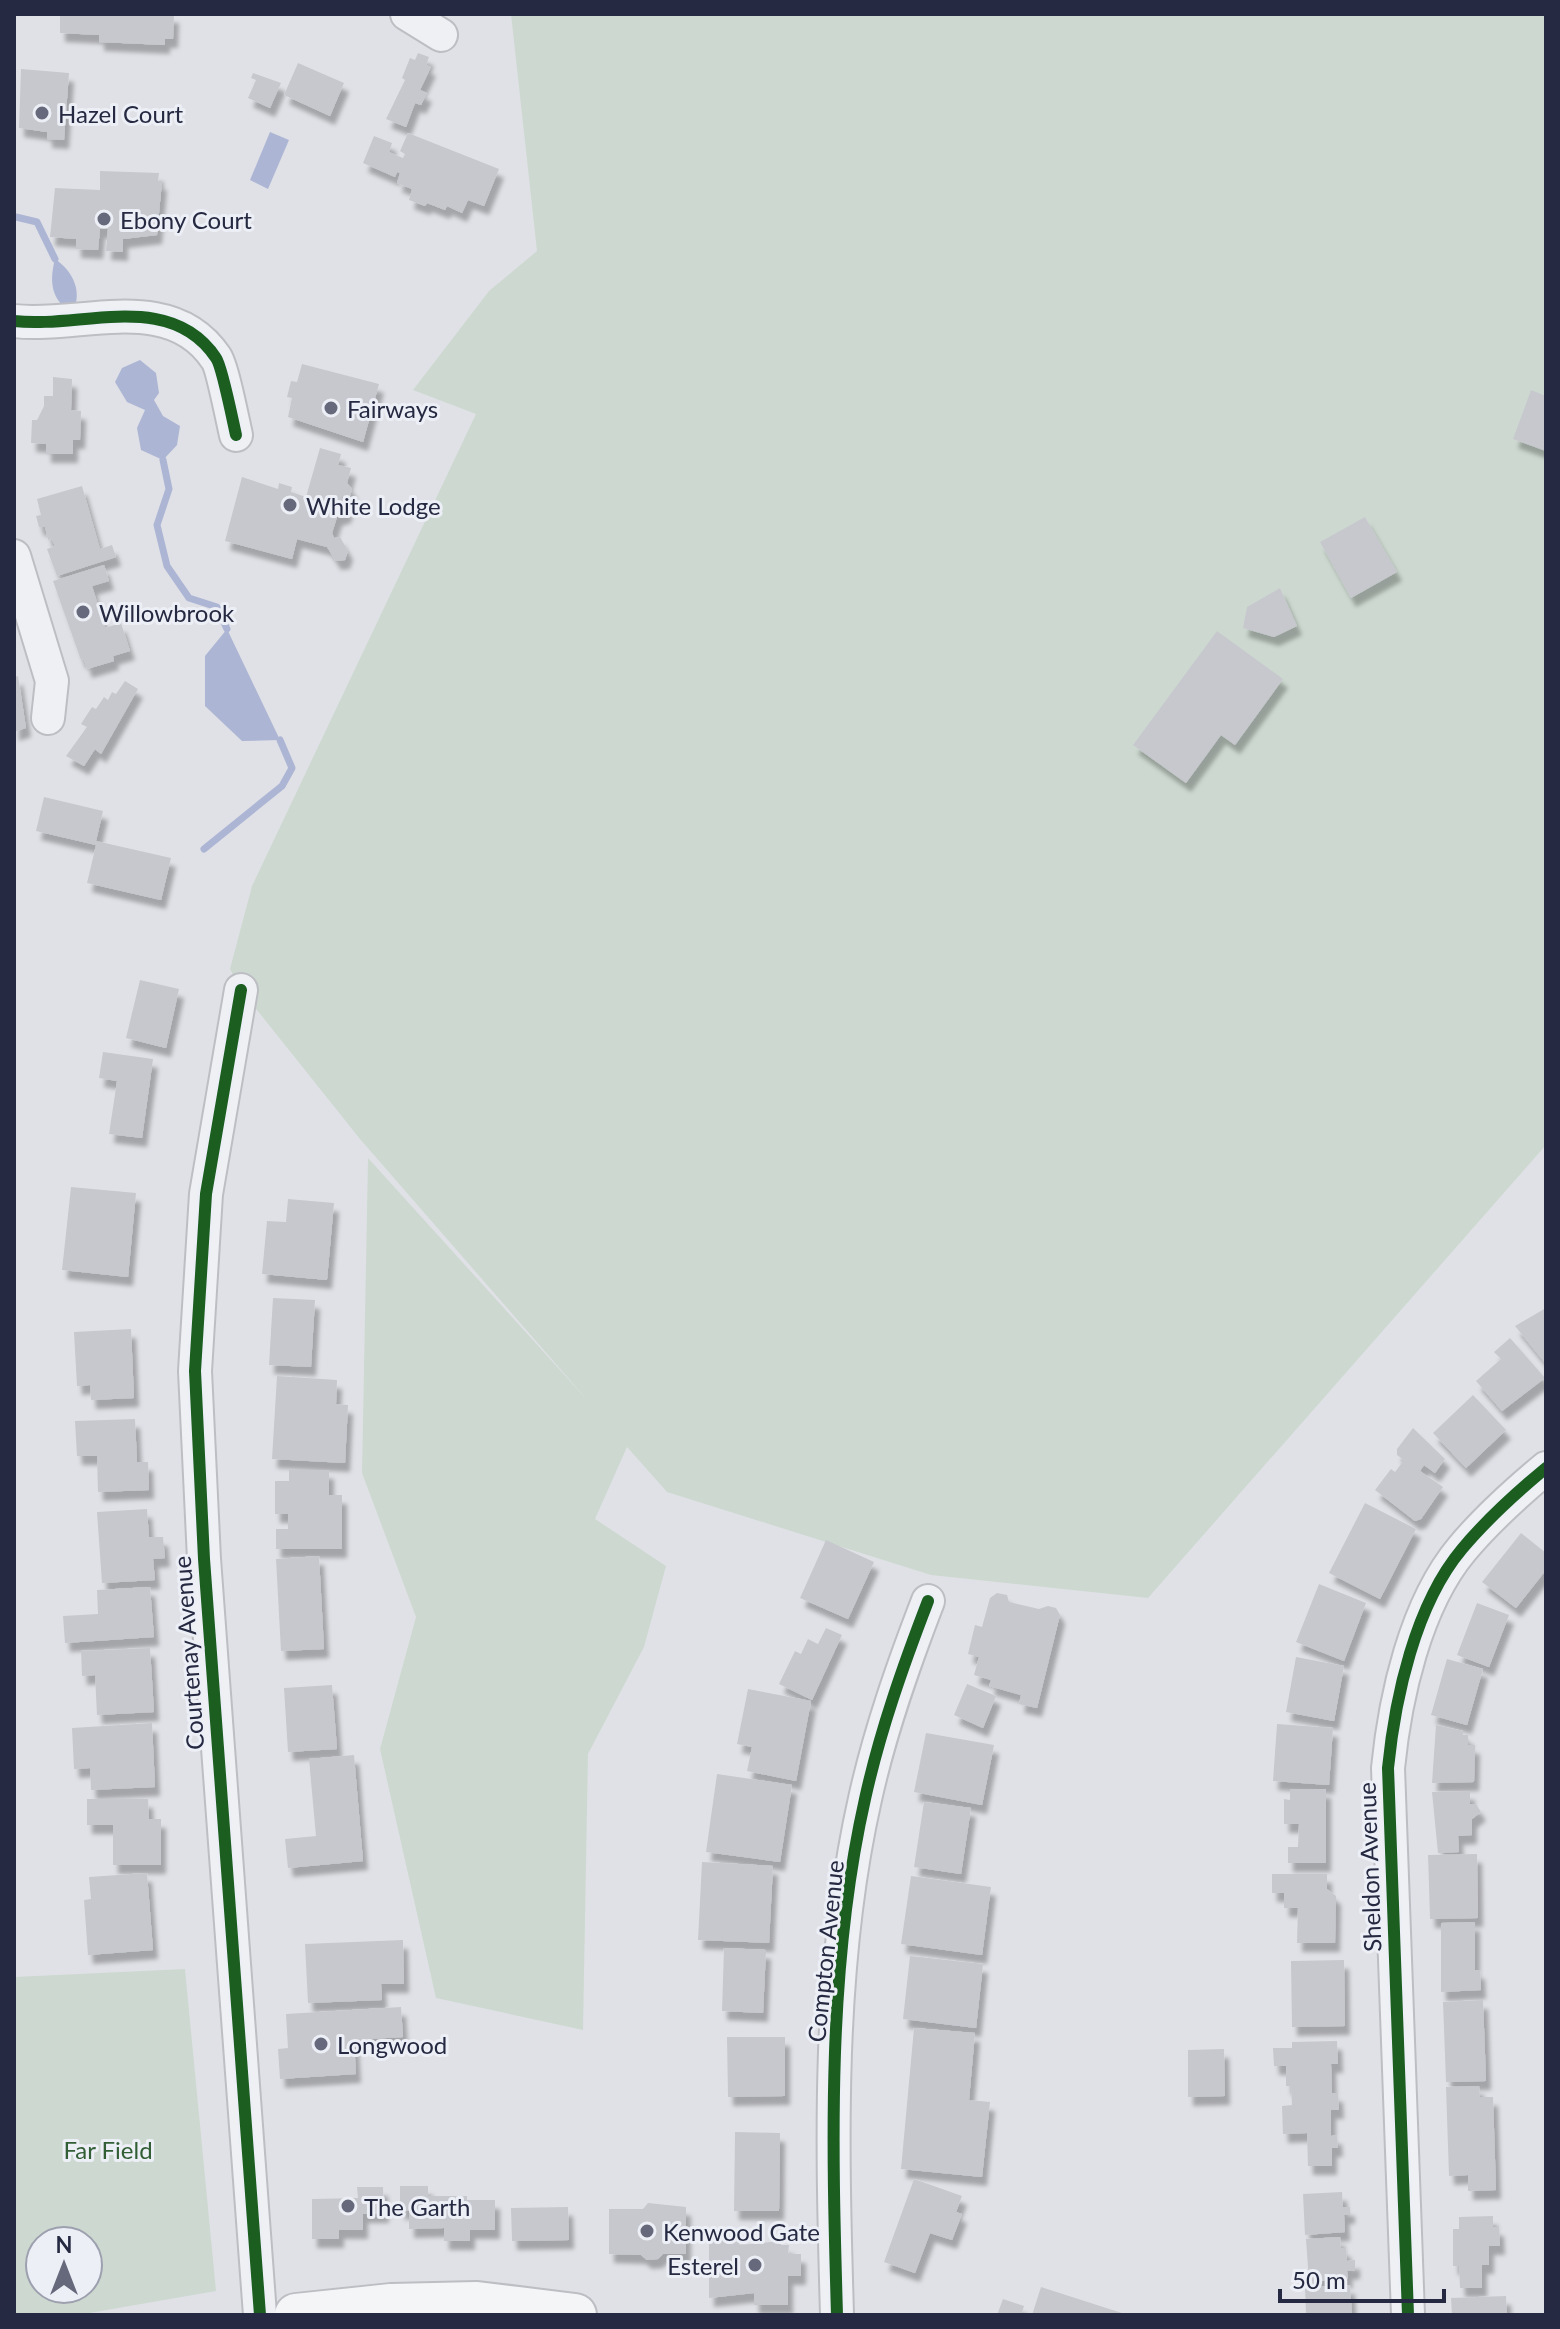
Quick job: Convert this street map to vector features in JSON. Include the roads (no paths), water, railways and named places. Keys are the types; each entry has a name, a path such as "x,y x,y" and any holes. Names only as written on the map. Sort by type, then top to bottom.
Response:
{"main road":[{"path":"296,2315 391,2305 477,2303 575,2315"}],"street":[{"path":"407,14 441,35"},
{"path":"14,321 58,322 132,314 189,331 218,360 236,435"},
{"path":"14,556 65,686 48,718"},
{"name":"Courtenay Avenue","path":"241,990 206,1194 195,1371 204,1559 260,2315"},
{"name":"Sheldon Avenue","path":"1408,2315 1388,1768 1394,1712 1423,1618 1459,1551 1546,1468"},
{"name":"Compton Avenue","path":"837,2315 834,2110 849,1893 864,1800 885,1718 928,1601"}],"water":[{"path":"270,132 289,140 268,189 250,180"},
{"path":"55,259 75,283 77,298 72,313 53,290"},
{"path":"140,360 156,373 159,393 154,400 163,416 180,426 177,445 163,460 141,450 137,428 145,410 127,402 115,382 122,368"},
{"path":"227,629 280,740 242,741 205,706 205,656"}],"waterway":[{"path":"16,217 37,222 55,259"},
{"path":"163,460 169,489 157,525 167,566 189,598 217,607 227,629"},
{"path":"204,849 282,786 292,768 280,740"}],"place":[{"name":"Hazel Court","path":"42,113"},
{"name":"Ebony Court","path":"104,219"},
{"name":"Fairways","path":"331,408"},
{"name":"White Lodge","path":"290,505"},
{"name":"Willowbrook","path":"83,612"},
{"name":"Longwood","path":"321,2044"},
{"name":"The Garth","path":"348,2206"},
{"name":"Kenwood Gate","path":"647,2231"},
{"name":"Esterel","path":"755,2265"}],"park label":[{"name":"Far Field","path":"108,2149"}]}
